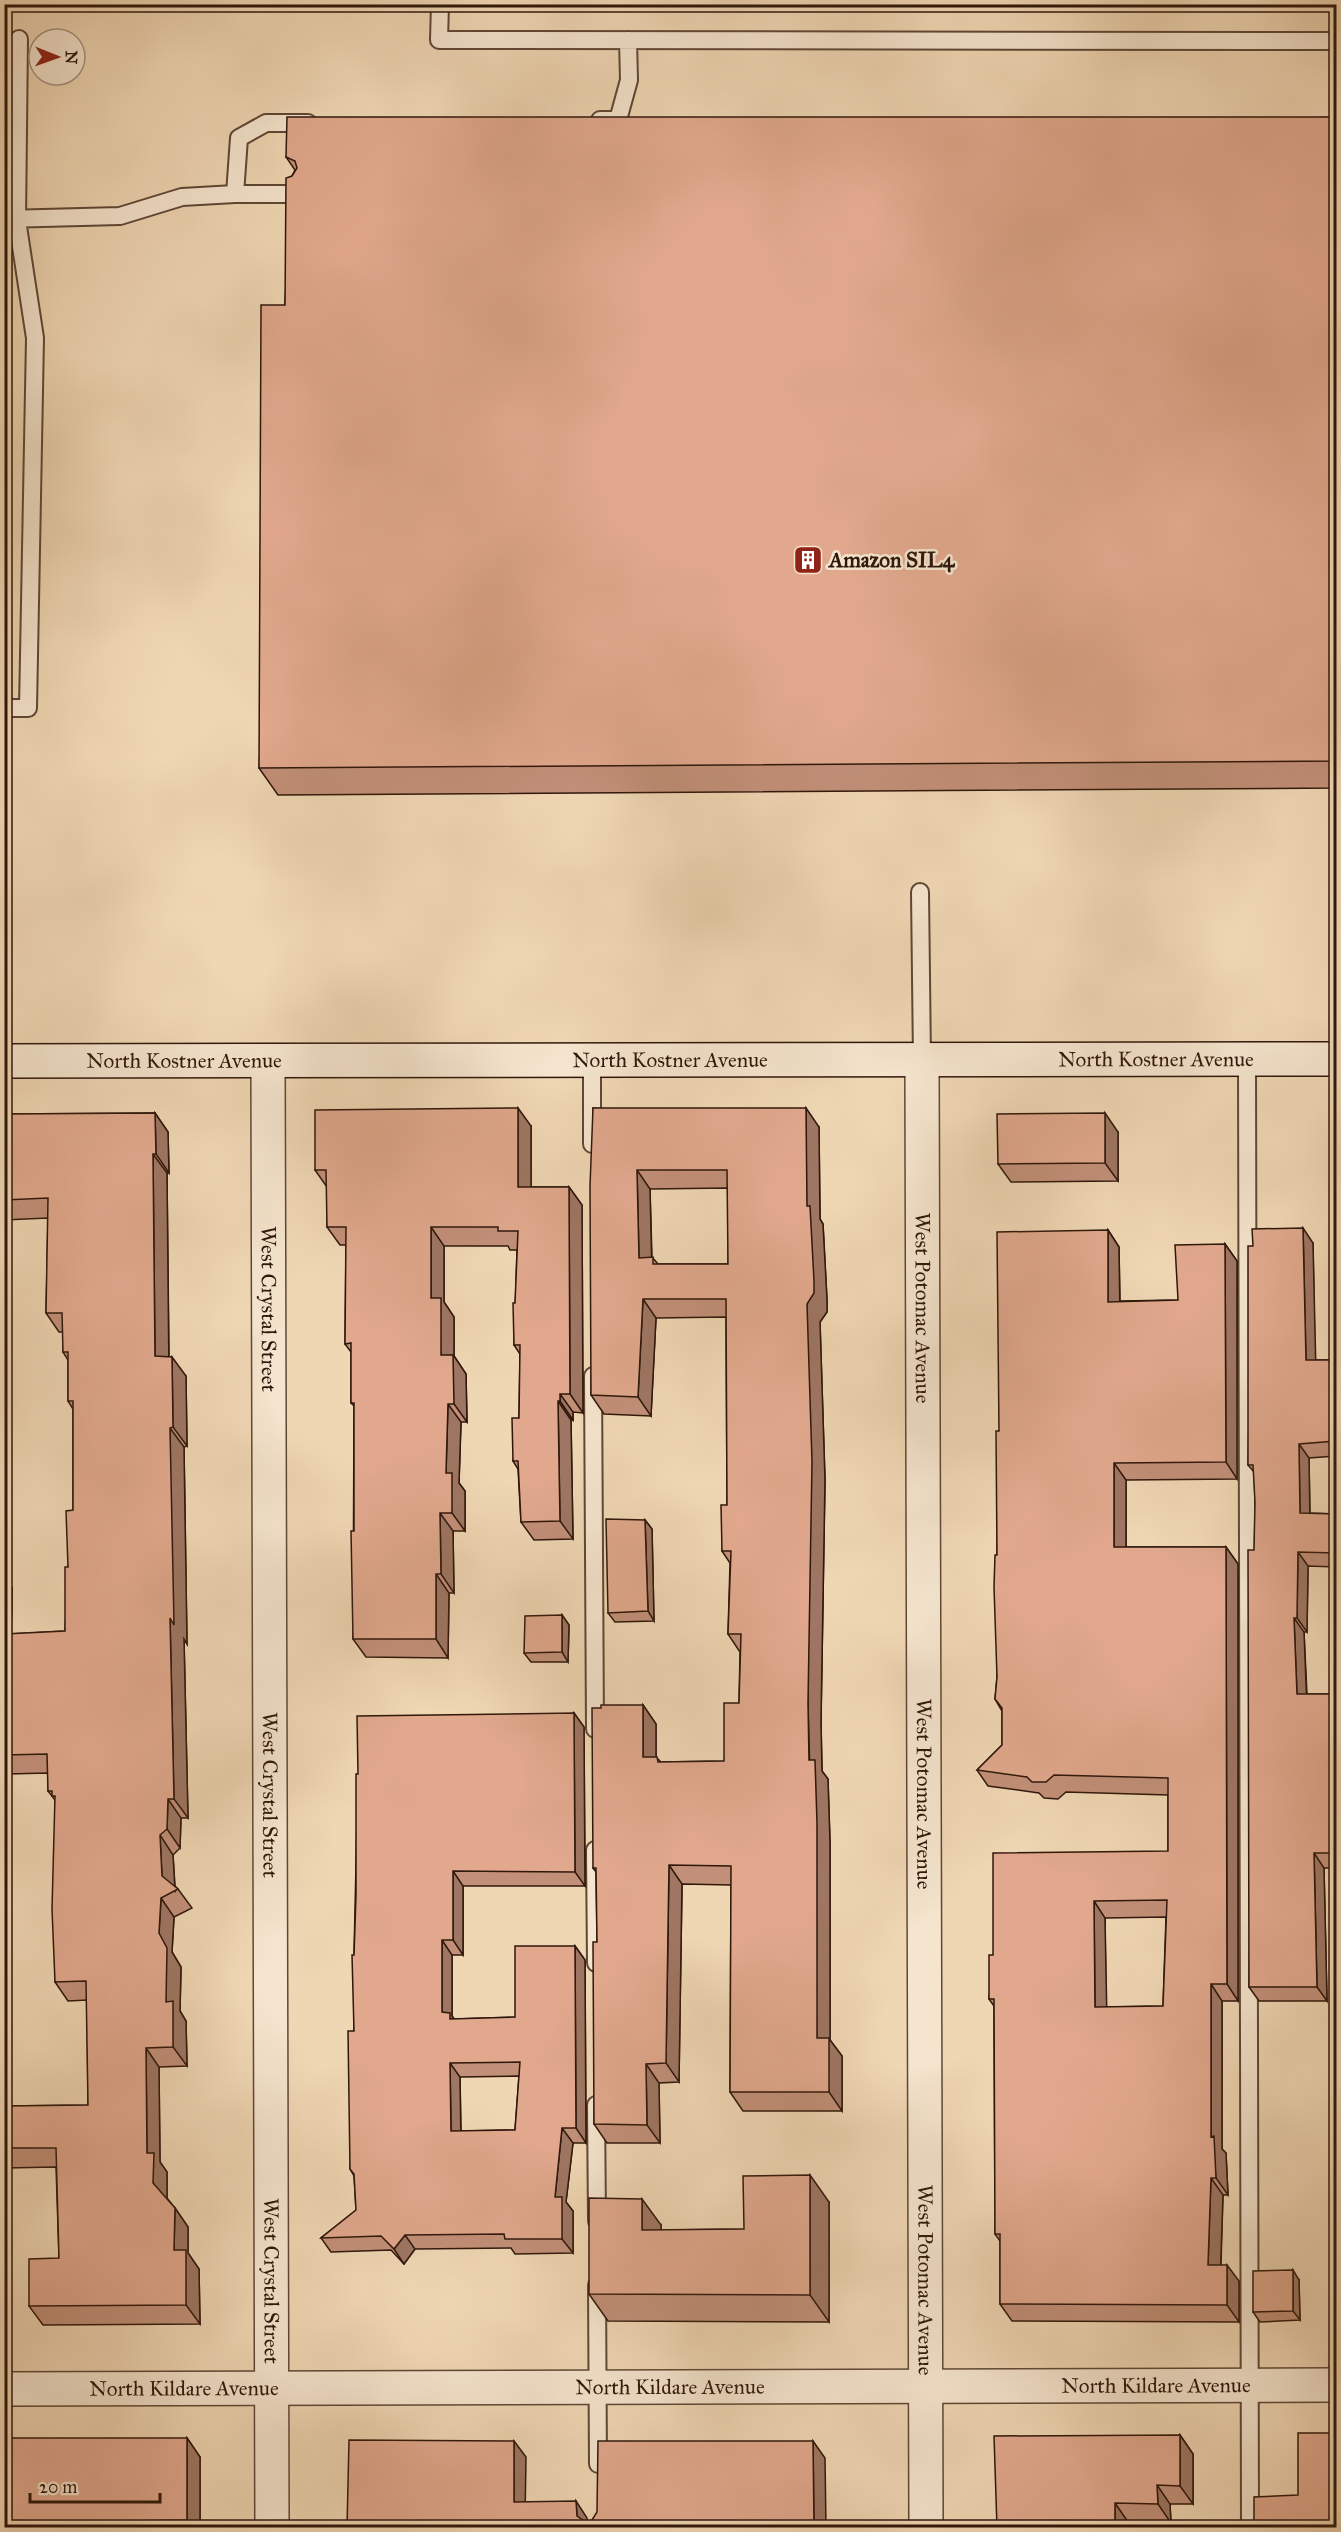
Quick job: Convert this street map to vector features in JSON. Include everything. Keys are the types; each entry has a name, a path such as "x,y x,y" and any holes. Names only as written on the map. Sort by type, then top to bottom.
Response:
{"street":[{"name":"North Kostner Avenue","path":"4,1061 1336,1059"},
{"name":"West Potomac Avenue","path":"922,1060 926,2528"},
{"name":"West Crystal Street","path":"268,1061 272,2528"},
{"name":"North Kildare Avenue","path":"4,2389 1336,2385"}],"lane":[{"path":"440,4 439,40 1336,41"},
{"path":"4,708 28,708 35,338 11,220 19,39"},
{"path":"583,120 618,120 629,80 628,40"},
{"path":"235,194 239,138 266,123 325,123"},
{"path":"11,220 120,216 182,197 305,194"},
{"path":"920,892 922,1060"},
{"path":"1247,1059 1250,2528"},
{"path":"592,1060 592,1166"},
{"path":"593,1357 595,1750"},
{"path":"595,1833 596,1976"},
{"path":"596,2083 597,2238"},
{"path":"597,2273 598,2482"}],"building":[{"name":"Amazon SIL4","path":"287,117 1336,117 1336,761 259,768 261,305 285,305 286,178 292,176 297,168 295,161 286,157"},
{"path":"518,1108 518,1187 569,1187 570,1394 560,1394 560,1401 558,1401 560,1521 521,1522 518,1461 513,1461 512,1418 519,1418 520,1345 514,1345 513,1303 515,1303 518,1231 498,1231 498,1227 431,1227 431,1298 441,1298 441,1355 453,1355 454,1404 448,1404 446,1473 452,1473 452,1513 440,1513 441,1574 436,1574 436,1639 353,1639 351,1531 354,1531 354,1403 351,1403 351,1343 345,1344 346,1227 327,1227 326,1170 315,1170 315,1110"},
{"path":"593,1108 806,1108 807,1206 810,1206 814,1281 814,1293 807,1304 812,1461 809,1760 815,1760 817,1823 817,2038 829,2038 829,2092 730,2092 731,1866 669,1865 666,2063 646,2064 647,2125 594,2124 593,1942 597,1942 596,1868 593,1868 592,1708 601,1708 601,1705 643,1705 643,1757 657,1757 658,1762 724,1761 724,1703 739,1703 741,1634 728,1634 731,1551 722,1551 721,1505 727,1505 726,1299 643,1299 638,1397 591,1395 590,1186","holes":["637,1170 727,1170 728,1264 653,1264 653,1257 639,1258"]},
{"path":"155,1113 156,1154 153,1154 155,1356 172,1357 173,1427 170,1428 174,1625 170,1618 174,1799 168,1799 167,1829 160,1835 162,1876 178,1889 161,1898 159,1933 167,1948 166,2002 173,2001 173,2047 146,2048 147,2153 154,2153 153,2183 175,2208 174,2250 186,2250 186,2305 29,2306 29,2259 59,2258 56,2148 4,2148 4,2106 88,2105 86,1981 55,1982 52,1909 55,1796 52,1796 52,1791 48,1791 47,1754 4,1755 4,1634 65,1631 65,1567 68,1567 66,1511 73,1510 73,1401 68,1401 68,1352 63,1352 62,1313 46,1313 48,1198 4,1200 4,1114"},
{"path":"1105,1113 1105,1163 998,1164 997,1114"},
{"path":"1303,1228 1306,1360 1336,1360 1336,1441 1299,1444 1300,1513 1336,1514 1336,1553 1298,1552 1297,1618 1294,1618 1297,1694 1336,1694 1336,1853 1314,1853 1317,1987 1249,1987 1248,1550 1254,1550 1255,1502 1253,1465 1248,1465 1248,1246 1253,1246 1252,1229"},
{"path":"1108,1230 1108,1302 1178,1300 1175,1245 1225,1244 1226,1462 1114,1463 1114,1547 1226,1547 1227,1984 1211,1984 1211,2137 1214,2136 1216,2178 1211,2178 1208,2265 1227,2265 1227,2305 1000,2304 1000,2234 995,2234 994,1999 989,1999 989,1955 993,1955 993,1853 1168,1851 1168,1778 1054,1775 1046,1782 1032,1782 1027,1777 977,1770 1002,1745 1002,1708 995,1699 997,1677 994,1587 995,1555 997,1555 996,1431 999,1431 997,1232","holes":["1167,1900 1163,2006 1095,2007 1094,1901"]},
{"path":"606,1519 645,1520 648,1611 608,1613"},
{"path":"562,1615 562,1652 524,1653 525,1616"},
{"path":"574,1713 575,1872 453,1871 453,1940 442,1940 442,2012 450,2013 450,2019 515,2017 515,1946 575,1946 576,2128 562,2128 555,2197 562,2197 562,2239 505,2239 504,2234 405,2235 394,2249 381,2236 321,2238 356,2210 354,2174 350,2169 348,2031 354,2031 352,1955 354,1955 356,1895 357,1716","holes":["520,2062 515,2130 451,2131 450,2063"]},
{"path":"810,2175 810,2295 589,2294 589,2198 642,2199 642,2230 744,2229 743,2176"},
{"path":"1293,2270 1293,2311 1253,2312 1253,2271"},
{"path":"1298,2433 1336,2433 1336,2528 1254,2528 1254,2497 1298,2495"},
{"path":"1180,2435 1180,2486 1157,2485 1158,2504 1115,2503 1115,2528 997,2528 994,2436"},
{"path":"4,2438 187,2438 187,2520 127,2521 133,2528 4,2528"},
{"path":"349,2440 514,2441 514,2502 576,2501 577,2516 586,2522 592,2520 597,2512 598,2441 813,2441 814,2525 817,2528 347,2528"}],"place":[{"name":"Amazon SIL4","path":"808,560"}]}
